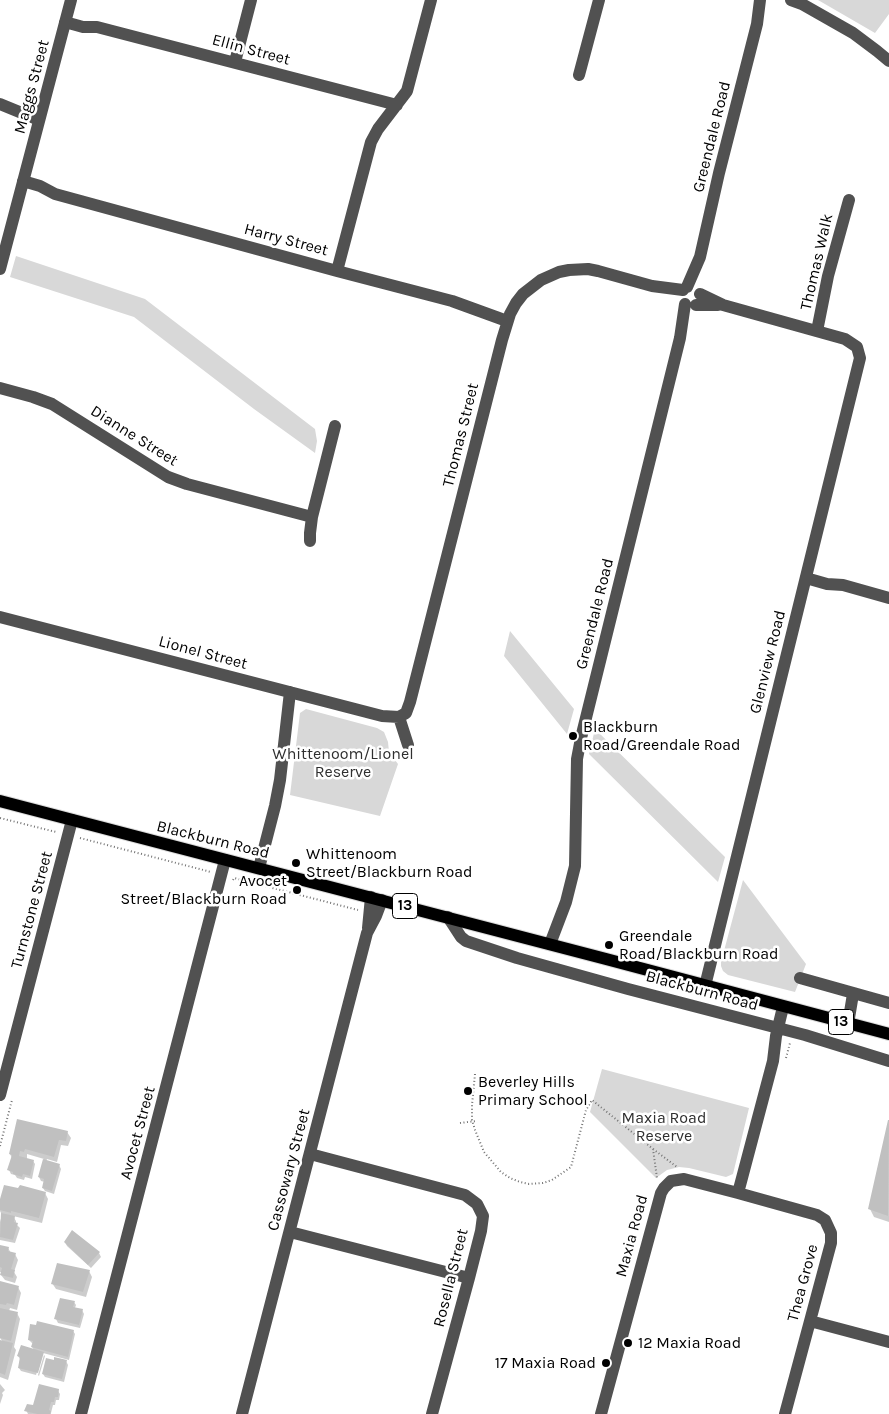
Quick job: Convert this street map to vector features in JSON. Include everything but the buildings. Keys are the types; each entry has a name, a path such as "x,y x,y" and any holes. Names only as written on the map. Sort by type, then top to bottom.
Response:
{"main road":[{"name":"Blackburn Road","path":"0,801 889,1034"}],"street":[{"name":"Maggs Street","path":"0,269 71,0"},
{"path":"235,62 251,0"},
{"path":"337,271 371,142 378,129 405,96 432,0"},
{"path":"579,75 599,0"},
{"name":"Greendale Road","path":"555,945 575,866 578,752 700,257 721,164 757,24 760,0"},
{"name":"Greendale Road","path":"757,24 767,0"},
{"path":"796,1 858,37 889,61"},
{"name":"Ellin Street","path":"66,18 83,27 97,27 397,105"},
{"path":"0,104 41,116"},
{"name":"Harry Street","path":"22,185 37,193 55,194 452,301 507,322"},
{"name":"Thomas Walk","path":"817,331 828,276 849,200"},
{"name":"Thomas Street","path":"399,717 406,713 410,702 507,322 512,308 523,294 540,280 559,272 588,269 845,339 857,347"},
{"name":"Glenview Road","path":"704,986 860,362 860,354 857,347"},
{"name":"Dianne Street","path":"0,388 52,404 168,477 187,484 312,518"},
{"path":"310,541 312,518 335,426"},
{"path":"806,575 829,577 843,585 889,598"},
{"name":"Lionel Street","path":"0,616 382,716 399,717"},
{"path":"260,868 280,780 290,692"},
{"path":"399,717 408,745"},
{"name":"Turnstone Street","path":"6,1096 72,820"},
{"name":"Avocet Street","path":"81,1414 225,860"},
{"name":"Cassowary Street","path":"242,1414 367,933 368,913 376,899"},
{"name":"Cassowary Street","path":"367,933 376,916 376,899"},
{"name":"Blackburn Road","path":"448,917 461,938 466,941 517,958 782,1029 889,1061"},
{"path":"800,978 889,1003"},
{"path":"848,1024 853,994"},
{"path":"738,1193 788,1008"},
{"name":"Rosella Street","path":"310,1154 466,1195 477,1204 483,1216 469,1278 432,1414"},
{"name":"Maxia Road","path":"601,1414 658,1200 664,1188 671,1181 684,1179 738,1193"},
{"name":"Thea Grove","path":"738,1193 817,1215 828,1223 831,1233 832,1238 785,1414"},
{"path":"290,1232 469,1278"},
{"path":"810,1320 889,1342"}],"path":[{"path":"0,818 57,832"},
{"path":"80,838 211,872"},
{"path":"231,888 234,878 368,913"},
{"path":"475,1074 472,1091 477,1137 484,1152 501,1172 520,1182 530,1184 552,1180 571,1167 586,1110 592,1100 653,1149 657,1178 662,1174"},
{"path":"0,1146 6,1096"},
{"path":"460,1123 474,1121"},
{"path":"670,1170 679,1168"}],"green space":[{"path":"818,0 889,0 889,14 875,33"},
{"path":"16,256 145,299 315,429 317,441 315,453 134,317 10,277"},
{"path":"510,631 574,709 567,734 504,656"},
{"name":"Whittenoom/Lionel Reserve","path":"306,709 377,728 384,732 389,752 398,764 380,816 290,795 300,713"},
{"path":"595,729 725,857 718,882 589,754"},
{"path":"743,880 806,964 795,992 728,975 723,971 721,962"},
{"name":"Maxia Road Reserve","path":"602,1069 749,1108 733,1174 726,1177 679,1167 667,1170 656,1178 590,1112"}],"place":[{"name":"Blackburn Road/Greendale Road","path":"573,736"},
{"name":"Whittenoom Street/Blackburn Road","path":"296,863"},
{"name":"Avocet Street/Blackburn Road","path":"297,890"},
{"name":"Greendale Road/Blackburn Road","path":"609,945"},
{"name":"Beverley Hills Primary School","path":"468,1091"},
{"name":"12 Maxia Road","path":"628,1343"},
{"name":"17 Maxia Road","path":"606,1363"}]}
